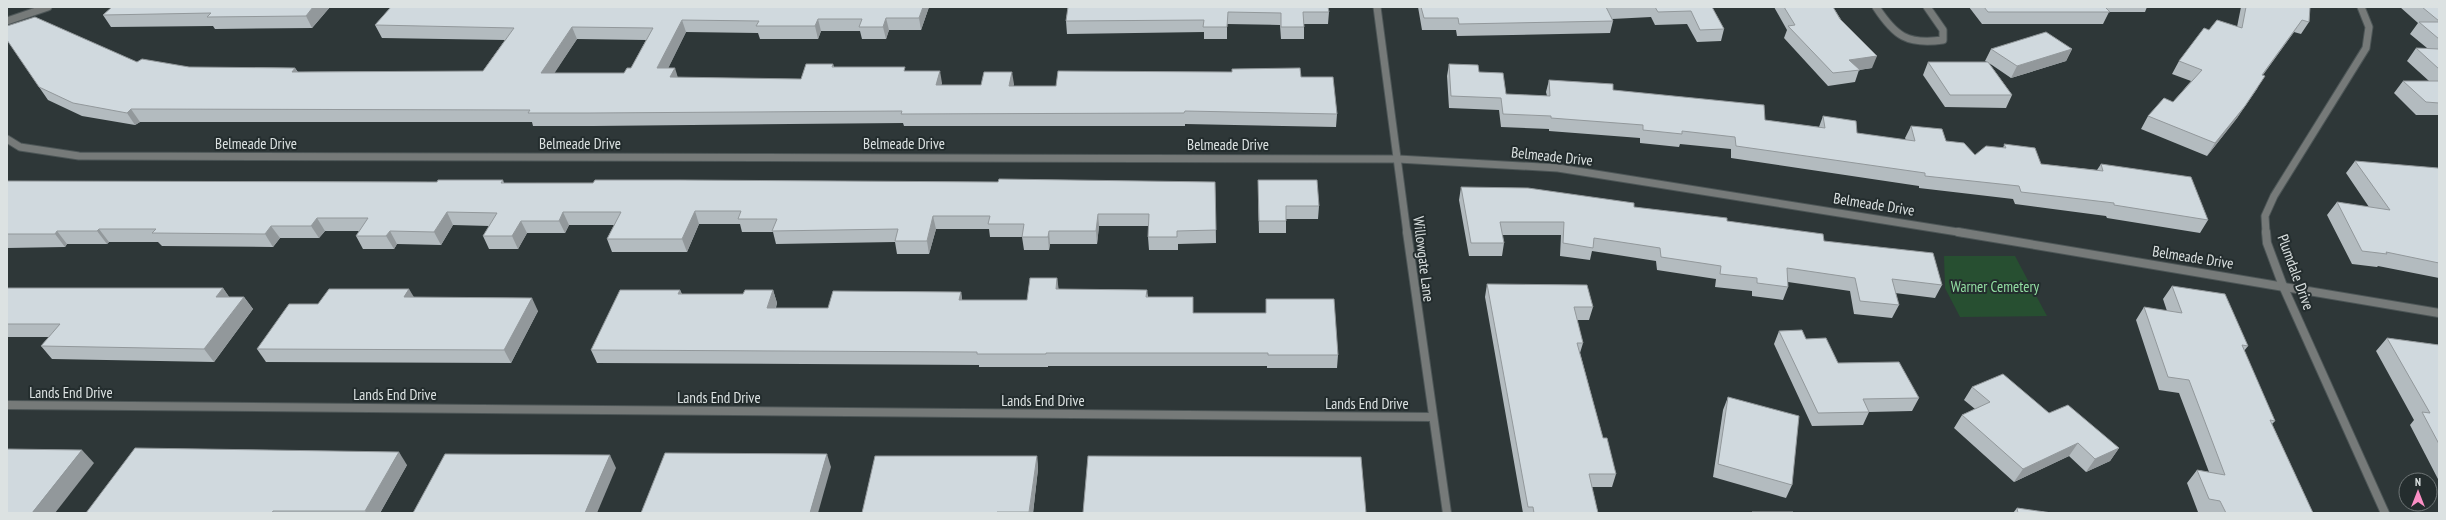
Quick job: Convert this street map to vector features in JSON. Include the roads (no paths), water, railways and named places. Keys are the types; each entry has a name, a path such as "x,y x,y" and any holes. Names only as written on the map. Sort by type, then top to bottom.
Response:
{"street":[{"path":"7,21 48,7"},
{"name":"Willowgate Lane","path":"1377,7 1432,417 1447,513"},
{"path":"1876,7 1890,29 1903,39 1925,44 1943,40 1943,30 1927,7"},
{"name":"Plumdale Drive","path":"2361,7 2368,15 2370,34 2366,48 2274,196 2265,216 2267,243 2283,286 2385,513"},
{"name":"Belmeade Drive","path":"7,139 20,147 79,156 1398,159 1558,168 2283,286 2439,313"},
{"name":"Lands End Drive","path":"7,405 1432,417"}],"park label":[{"name":"Warner Cemetery","path":"1995,286"}]}
